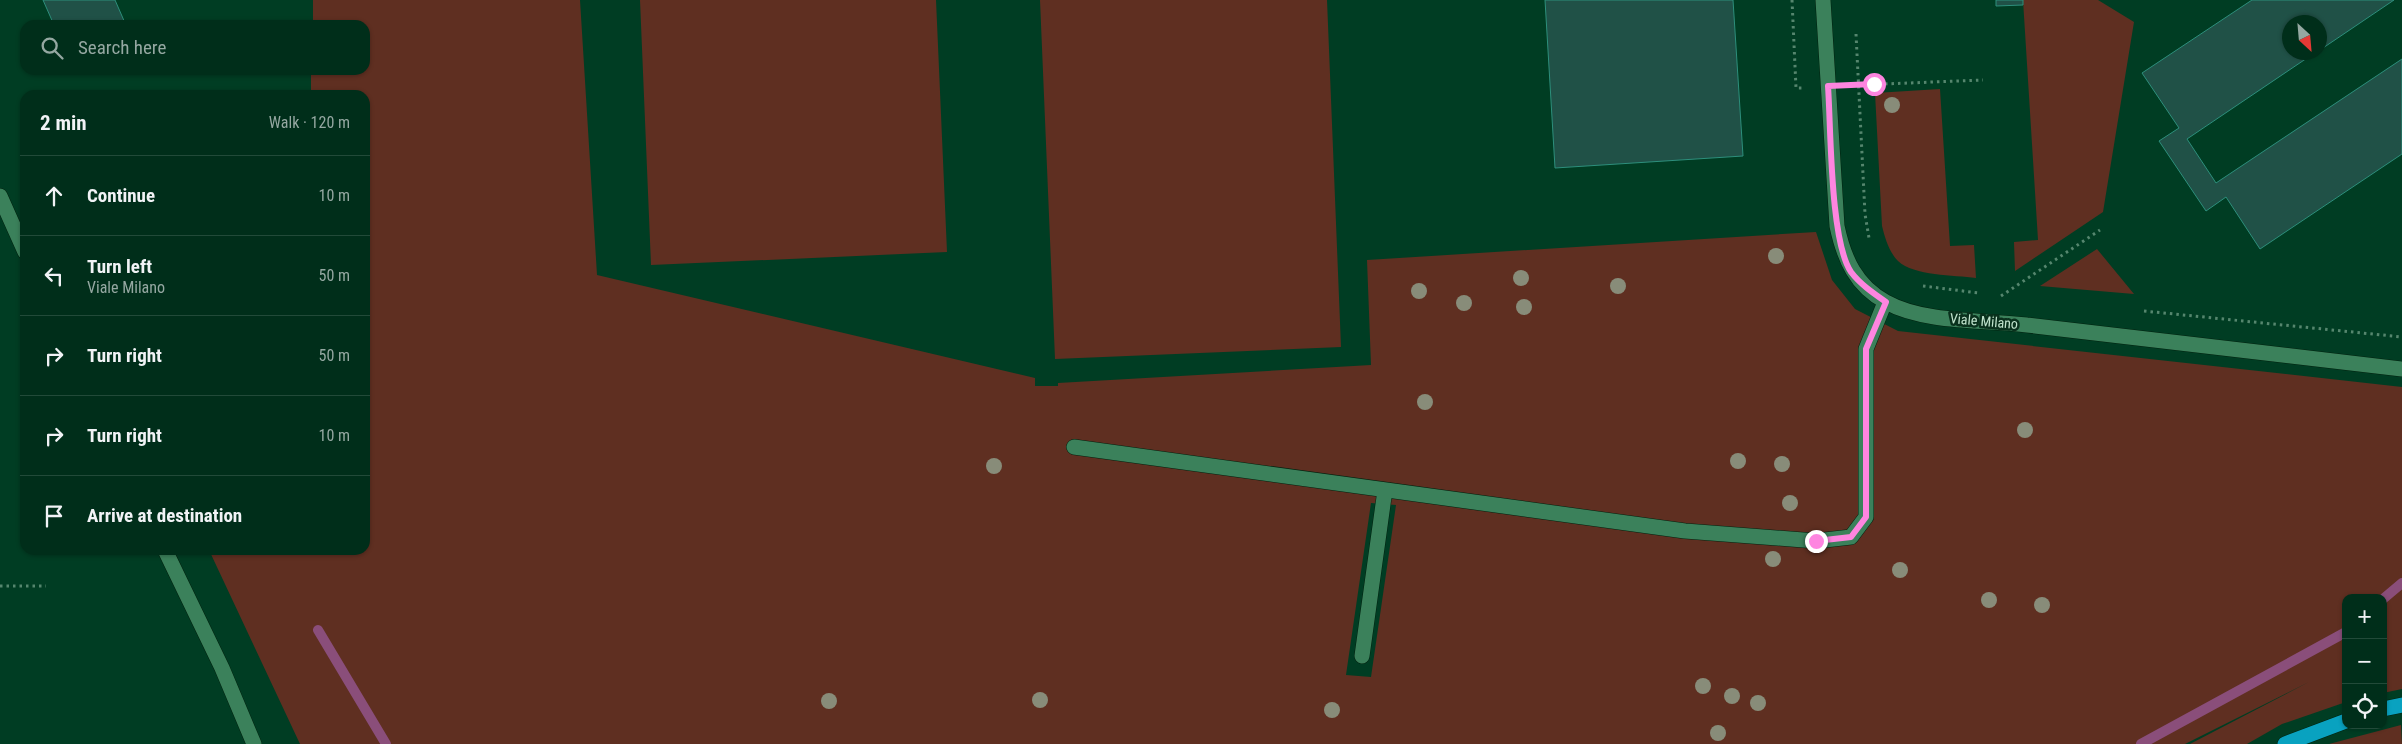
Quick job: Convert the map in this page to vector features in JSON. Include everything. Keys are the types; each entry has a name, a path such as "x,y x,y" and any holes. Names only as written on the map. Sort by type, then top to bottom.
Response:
{"highway":[{"path":"2387,708 2402,706"},
{"path":"2285,744 2342,723"}],"street":[{"name":"Viale Milano","path":"1823,0 1837,226 1842,249 1851,271 1866,288 1886,302 1925,316 2002,322 2402,370"},
{"path":"0,196 20,241"},
{"path":"1074,447 1685,532 1816,541 1851,537 1866,517 1866,349 1886,302"},
{"path":"1362,656 1385,490"},
{"path":"167,555 222,668 254,744"}],"path":[{"path":"1792,0 1796,88 1983,80"},
{"path":"1856,34 1865,214 1872,246"},
{"path":"2001,296 2100,230"},
{"path":"1913,285 1981,294"},
{"path":"1991,295 2010,297"},
{"path":"2138,310 2402,337"},
{"path":"0,586 46,586"}],"shaded area":[{"path":"313,0 580,0 597,275 1035,378 1035,386 1058,386 1058,383 1371,365 1367,260 1816,232 1832,280 1855,309 1898,331 2402,387 2402,689 2387,692 2387,594 2342,594 2342,703 2282,724 2247,744 2190,744 2309,682 2185,744 300,744 211,555 370,555 370,90 311,90 311,75 370,75 370,20 313,20","holes":["1371,503 1396,505 1371,677 1346,675"]},
{"path":"640,0 936,0 947,252 651,265"},
{"path":"1040,0 1327,0 1341,347 1055,359"},
{"path":"2023,0 2098,0 2134,22 2103,212 2015,271 2014,242 2038,240"},
{"path":"1940,89 1950,246 1974,245 1976,278 1924,272 1905,266 1892,253 1882,226 1875,93"},
{"path":"2097,249 2134,294 2040,286"},
{"path":"2401,725 2402,744 2329,744 2387,729"}],"building":[{"path":"43,0 115,0 124,20 52,20"},
{"path":"1545,0 1733,0 1743,156 1555,168"},
{"path":"1996,0 2023,0 2023,5 1996,6"},
{"path":"2252,0 2394,0 2327,45 2327,15 2282,15 2282,60 2304,60 2187,139 2216,183 2402,59 2402,154 2260,249 2226,197 2206,211 2159,141 2179,128 2142,73"}],"waterway":[{"path":"2387,596 2402,583"},
{"path":"318,630 386,744"},
{"path":"2141,744 2342,634"}],"route":[{"path":"1816,541 1851,537 1866,517 1866,349 1886,302 1866,288 1851,271 1842,249 1837,226 1828,86 1874,84"}]}
